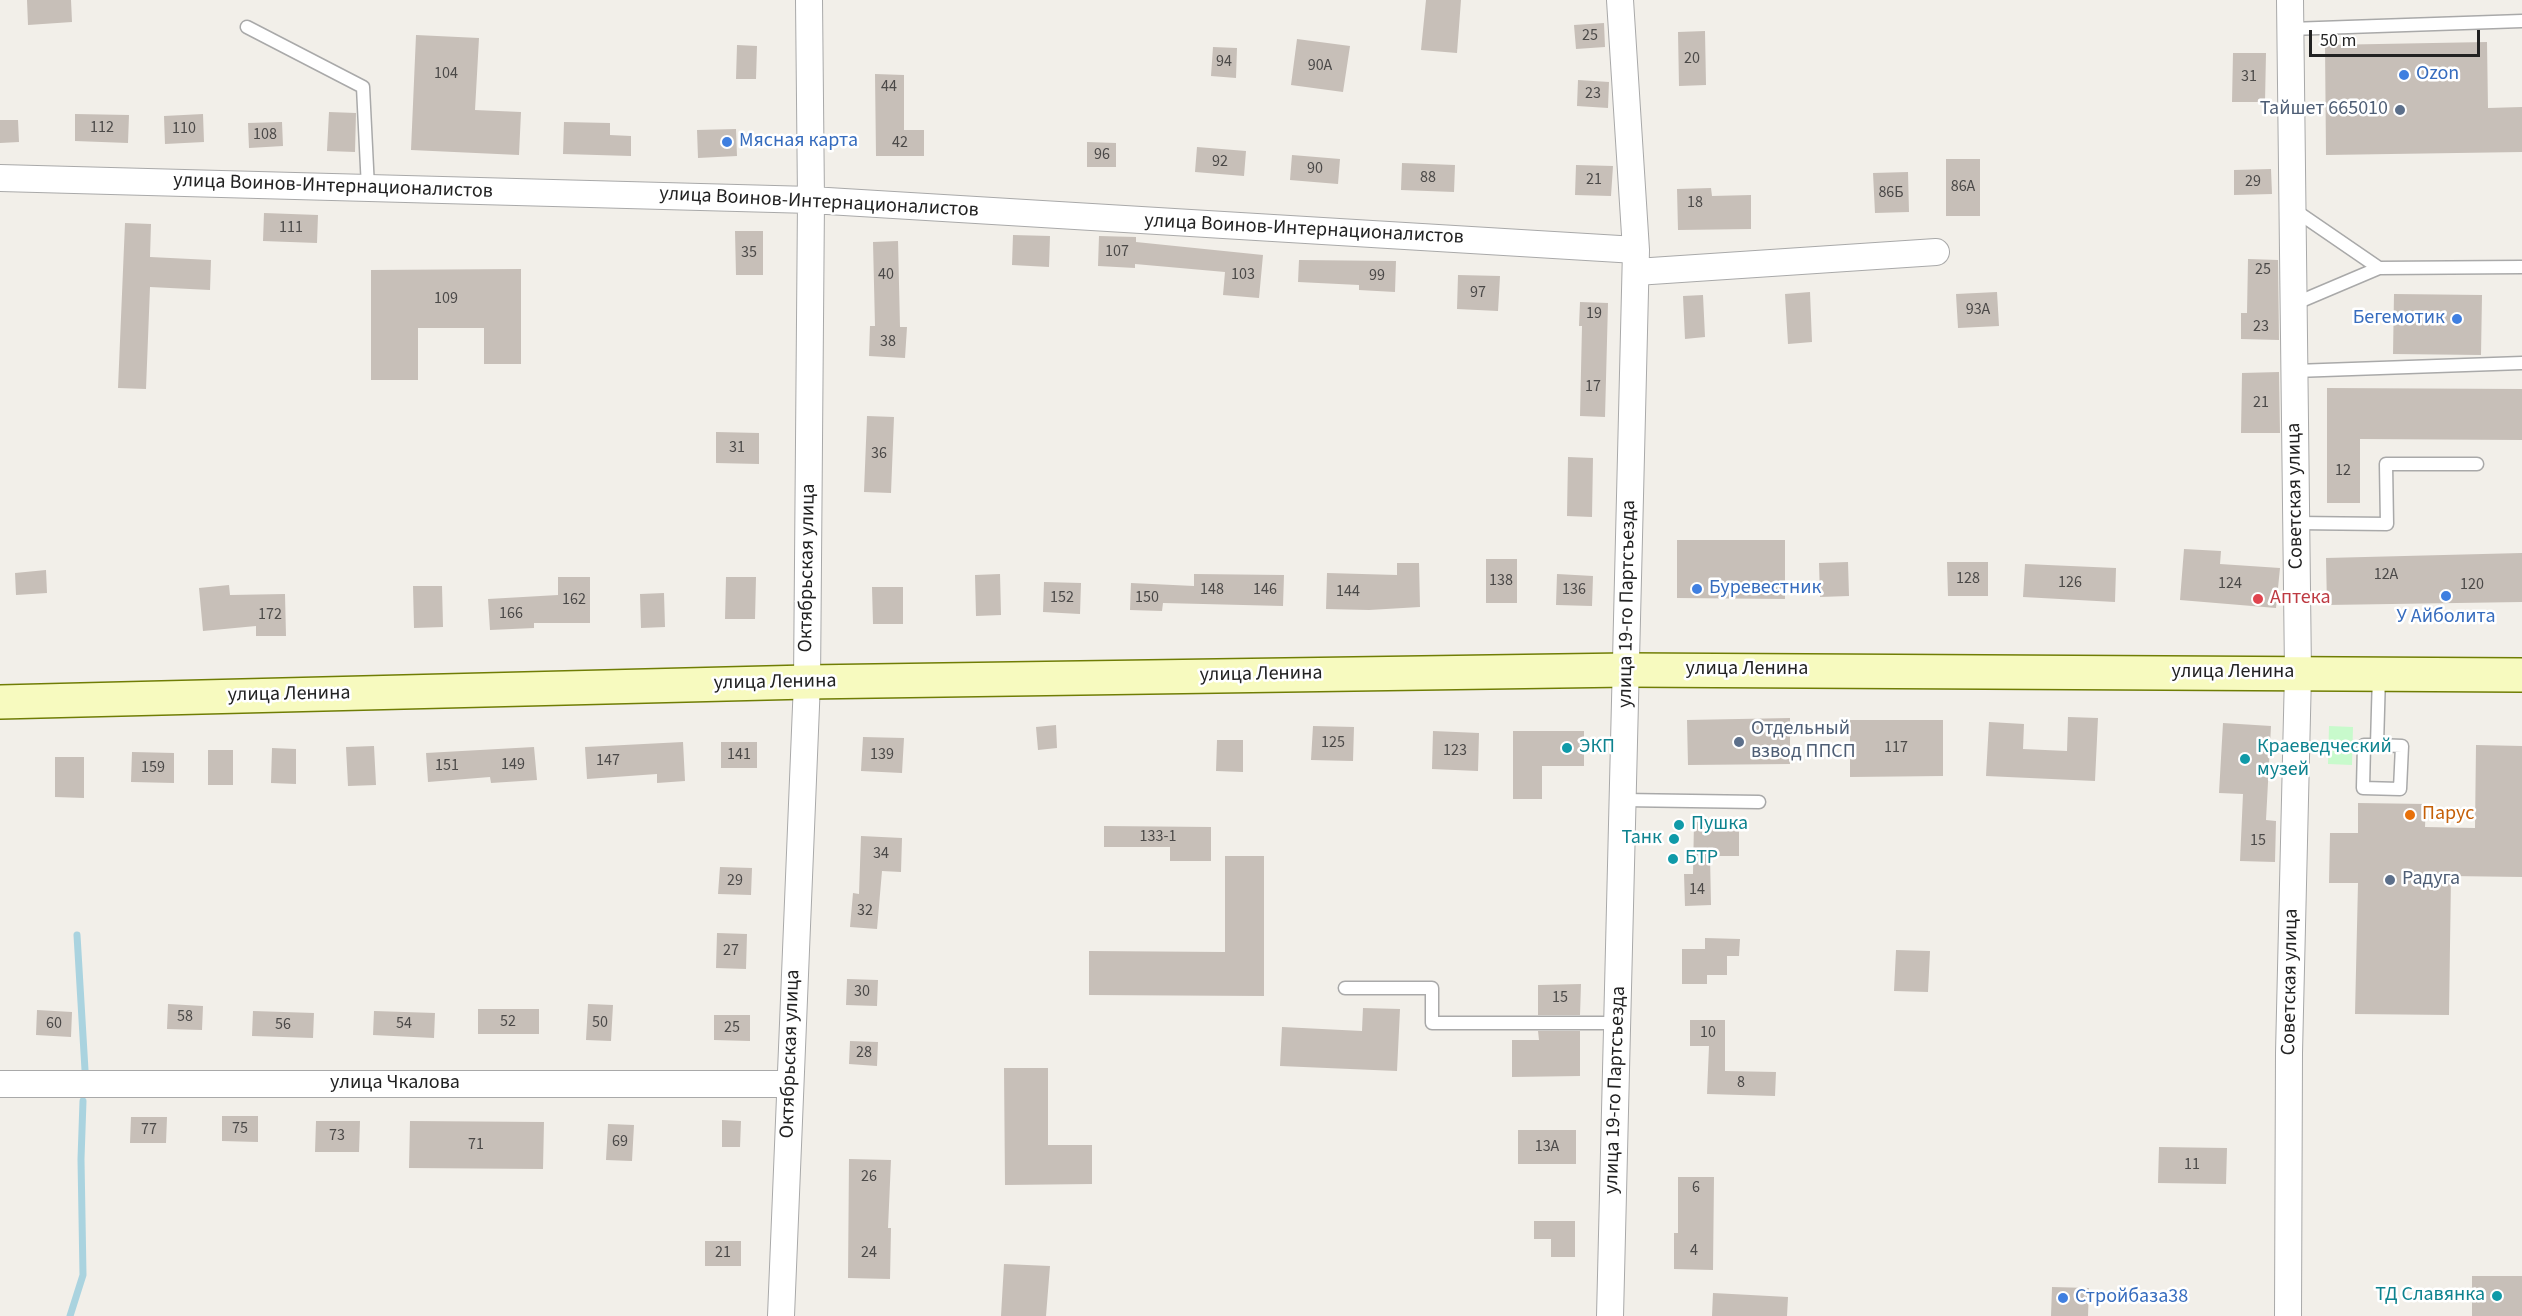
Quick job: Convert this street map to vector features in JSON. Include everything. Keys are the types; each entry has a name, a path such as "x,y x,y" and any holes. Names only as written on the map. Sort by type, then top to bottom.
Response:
{"main road":[{"name":"улица Ленина","path":"0,702 807,682 1627,670 2522,675"}],"street":[{"name":"Октябрьская улица","path":"781,1316 807,682 811,200 809,0"},
{"name":"улица 19-го Партсъезда","path":"1610,1316 1636,261 1620,0"},
{"name":"Советская улица","path":"2288,1316 2289,1053 2298,673 2290,0"},
{"name":"улица Воинов-Интернационалистов","path":"0,178 811,200 1636,261 1936,252"},
{"name":"улица Чкалова","path":"0,1084 790,1084"}],"lane":[{"path":"2290,29 2522,21"},
{"path":"247,27 363,87 368,188"},
{"path":"2293,209 2379,267"},
{"path":"2294,304 2379,267 2522,267"},
{"path":"2295,371 2522,363"},
{"path":"2296,523 2387,524 2386,464 2477,464"},
{"path":"2377,745 2380,674"},
{"path":"2364,745 2377,745 2402,746 2400,789 2363,788 2364,745"},
{"path":"1623,800 1759,802"},
{"path":"1345,988 1432,988 1432,1023 1617,1023"}],"green space":[{"path":"2329,726 2353,727 2352,765 2328,764"}],"building":[{"path":"27,0 71,0 72,22 28,25"},
{"path":"1426,0 1461,0 1457,53 1421,50"},
{"path":"1604,23 1605,47 1576,49 1574,25"},
{"path":"1705,31 1706,85 1679,86 1678,32"},
{"path":"416,35 479,38 475,110 521,112 519,155 411,150"},
{"path":"1297,39 1350,46 1343,92 1291,85"},
{"path":"2487,42 2488,108 2522,107 2522,152 2326,155 2325,45"},
{"path":"737,45 757,46 756,79 736,79"},
{"path":"1213,47 1237,48 1236,78 1211,76"},
{"path":"2233,53 2266,53 2265,102 2232,102"},
{"path":"875,74 904,75 904,130 924,130 924,156 876,156"},
{"path":"1578,80 1609,82 1608,108 1577,106"},
{"path":"329,112 356,113 355,152 327,151"},
{"path":"75,114 129,115 128,143 75,141"},
{"path":"203,114 204,142 165,144 164,116"},
{"path":"0,120 18,120 19,142 0,143"},
{"path":"282,122 283,146 249,148 248,123"},
{"path":"564,122 610,123 610,135 631,136 631,156 563,154"},
{"path":"736,129 737,156 698,158 697,130"},
{"path":"1087,142 1116,143 1116,167 1087,167"},
{"path":"1197,147 1246,151 1244,176 1195,172"},
{"path":"1292,155 1340,159 1338,184 1290,180"},
{"path":"1946,159 1980,159 1980,216 1946,216"},
{"path":"1402,163 1455,165 1454,192 1401,190"},
{"path":"1576,165 1613,166 1611,196 1575,195"},
{"path":"2271,169 2272,194 2234,195 2234,170"},
{"path":"1908,172 1909,212 1875,213 1873,173"},
{"path":"1711,188 1712,196 1751,195 1751,229 1678,230 1677,189"},
{"path":"264,213 318,215 317,243 263,241"},
{"path":"125,223 151,224 150,257 211,260 210,290 150,287 146,389 118,388"},
{"path":"735,231 763,231 763,275 736,275"},
{"path":"1013,235 1050,236 1049,267 1012,265"},
{"path":"1099,236 1136,237 1136,242 1263,255 1259,298 1223,295 1225,272 1135,264 1135,268 1098,266"},
{"path":"898,241 900,327 907,327 905,358 869,356 870,326 875,326 873,242"},
{"path":"2248,259 2278,260 2279,340 2241,339 2241,313 2247,313"},
{"path":"1299,260 1396,261 1395,292 1359,290 1359,285 1298,282"},
{"path":"521,269 521,364 484,364 484,328 418,328 418,380 371,380 371,270"},
{"path":"1458,275 1500,276 1498,311 1457,309"},
{"path":"1810,292 1812,342 1788,344 1785,294"},
{"path":"1997,292 1999,326 1958,328 1956,294"},
{"path":"2394,294 2482,295 2481,355 2393,354"},
{"path":"1703,295 1705,337 1685,339 1683,296"},
{"path":"1580,302 1608,303 1605,417 1580,416 1582,326 1579,326"},
{"path":"2279,372 2280,433 2241,433 2242,373"},
{"path":"2327,388 2522,389 2522,440 2360,439 2360,503 2327,503"},
{"path":"867,416 894,417 891,493 864,492"},
{"path":"716,432 759,433 759,464 716,463"},
{"path":"1568,457 1593,458 1592,517 1567,516"},
{"path":"1677,540 1785,540 1785,599 1677,598"},
{"path":"2184,549 2221,551 2220,564 2280,568 2276,608 2180,600"},
{"path":"2522,553 2522,602 2327,605 2326,558"},
{"path":"1486,559 1517,559 1517,603 1486,603"},
{"path":"1848,562 1849,596 1820,597 1819,563"},
{"path":"1947,562 1988,562 1988,596 1948,596"},
{"path":"1397,563 1419,563 1420,607 1369,610 1326,609 1327,573 1397,575"},
{"path":"2025,564 2116,568 2115,602 2023,597"},
{"path":"46,570 47,593 16,595 15,573"},
{"path":"1000,574 1001,615 976,616 975,575"},
{"path":"1194,574 1284,575 1283,606 1163,603 1162,611 1130,610 1131,583 1194,586"},
{"path":"1557,574 1593,576 1592,606 1556,605"},
{"path":"558,577 590,577 590,623 534,623 534,628 490,630 488,599 558,595"},
{"path":"726,577 756,577 755,619 725,619"},
{"path":"1044,582 1081,583 1080,614 1043,612"},
{"path":"229,585 230,595 285,594 286,636 256,636 256,626 203,631 199,588"},
{"path":"413,586 442,586 443,627 414,628"},
{"path":"872,587 903,587 903,624 873,624"},
{"path":"664,593 665,627 641,628 640,594"},
{"path":"2068,717 2098,718 2095,781 1986,776 1989,722 2024,724 2023,749 2067,751"},
{"name":"Отдельный взвод ППСП","path":"1790,718 1790,764 1688,765 1687,720"},
{"path":"1850,720 1943,720 1943,776 1850,777"},
{"name":"Краеведческий музей","path":"2223,723 2271,726 2266,820 2276,821 2275,862 2240,861 2243,794 2219,793"},
{"path":"1056,725 1057,748 1038,750 1036,727"},
{"path":"1313,726 1354,727 1353,761 1311,760"},
{"path":"1433,731 1479,733 1478,771 1432,769"},
{"path":"1513,731 1584,731 1584,766 1542,766 1542,799 1513,799"},
{"path":"863,737 904,738 902,773 861,771"},
{"path":"1217,740 1243,740 1243,772 1216,771"},
{"path":"683,742 685,781 657,783 657,774 587,779 585,747"},
{"path":"721,742 757,742 757,768 721,768"},
{"name":"Радуга","path":"2476,745 2522,746 2522,877 2451,876 2449,1015 2355,1014 2358,883 2329,883 2330,833 2358,833 2358,803 2426,804 2425,827 2475,828"},
{"path":"374,746 376,785 348,786 346,747"},
{"path":"534,747 537,780 491,783 490,777 428,782 426,753"},
{"path":"272,748 296,749 296,784 271,783"},
{"path":"208,750 233,750 233,785 208,785"},
{"path":"132,752 174,753 174,783 131,782"},
{"path":"55,757 84,757 84,798 55,797"},
{"path":"1694,822 1739,823 1739,856 1710,856 1711,905 1685,906 1684,874 1693,874"},
{"path":"1104,826 1211,827 1211,861 1170,861 1170,847 1104,847"},
{"path":"861,836 902,838 901,872 882,871 877,929 850,927 853,893 859,894"},
{"path":"1225,856 1264,856 1264,996 1089,995 1089,951 1225,952"},
{"path":"720,867 752,868 751,895 718,894"},
{"path":"717,933 747,934 746,969 716,968"},
{"path":"1705,938 1740,939 1739,956 1727,956 1727,975 1707,975 1707,984 1682,984 1682,949 1705,949"},
{"path":"1896,950 1930,951 1928,992 1894,991"},
{"path":"847,979 878,980 877,1006 846,1005"},
{"path":"1581,984 1580,1015 1538,1015 1538,985"},
{"path":"168,1004 203,1006 202,1030 167,1029"},
{"path":"588,1004 613,1005 611,1041 586,1040"},
{"path":"1363,1008 1400,1009 1397,1071 1280,1066 1282,1027 1362,1031"},
{"path":"478,1009 539,1009 539,1034 478,1034"},
{"path":"37,1010 72,1012 71,1037 36,1035"},
{"path":"253,1011 314,1013 313,1038 252,1036"},
{"path":"374,1011 435,1013 434,1038 373,1035"},
{"path":"714,1015 750,1015 750,1041 714,1040"},
{"path":"1690,1020 1725,1020 1725,1071 1776,1072 1775,1096 1707,1094 1709,1046 1690,1046"},
{"path":"1538,1031 1580,1031 1580,1076 1512,1077 1512,1040 1539,1040"},
{"path":"850,1041 878,1042 877,1066 849,1064"},
{"path":"1004,1068 1048,1068 1048,1145 1092,1145 1092,1184 1005,1185"},
{"path":"222,1116 258,1116 258,1142 222,1141"},
{"path":"131,1117 167,1117 166,1143 130,1143"},
{"path":"722,1120 741,1121 740,1147 722,1147"},
{"path":"316,1121 360,1121 359,1152 315,1152"},
{"path":"410,1121 544,1122 543,1169 409,1168"},
{"path":"608,1124 634,1125 632,1161 606,1160"},
{"path":"1518,1130 1576,1130 1576,1164 1518,1164"},
{"path":"2159,1147 2227,1148 2226,1184 2158,1183"},
{"path":"849,1159 891,1160 888,1228 891,1228 890,1279 848,1278"},
{"path":"1678,1177 1714,1177 1713,1270 1674,1269 1674,1233 1678,1233"},
{"path":"1534,1221 1575,1221 1575,1257 1551,1257 1551,1239 1534,1239"},
{"path":"705,1241 741,1241 741,1266 705,1266"},
{"path":"1004,1264 1050,1266 1046,1316 1001,1316"},
{"name":"ТД Славянка","path":"2472,1276 2522,1276 2522,1316 2472,1316"},
{"path":"2052,1287 2089,1288 2088,1316 2051,1316"},
{"path":"1713,1293 1788,1297 1787,1316 1712,1316"}],"waterway":[{"path":"77,935 85,1070"},
{"path":"70,1316 83,1275 81,1159 83,1101"}],"place":[{"name":"Ozon","path":"2404,75"},
{"name":"Тайшет 665010","path":"2400,110"},
{"name":"Мясная карта","path":"727,142"},
{"name":"Бегемотик","path":"2457,319"},
{"name":"Буревестник","path":"1697,589"},
{"name":"У Айболита","path":"2446,596"},
{"name":"Аптека","path":"2258,599"},
{"name":"Отдельный взвод ППСП","path":"1739,742"},
{"name":"ЭКП","path":"1567,748"},
{"name":"Краеведческий музей","path":"2245,759"},
{"name":"Парус","path":"2410,815"},
{"name":"Пушка","path":"1679,825"},
{"name":"Танк","path":"1674,839"},
{"name":"БТР","path":"1673,859"},
{"name":"Радуга","path":"2390,880"},
{"name":"ТД Славянка","path":"2497,1296"},
{"name":"Стройбаза38","path":"2063,1298"}]}
